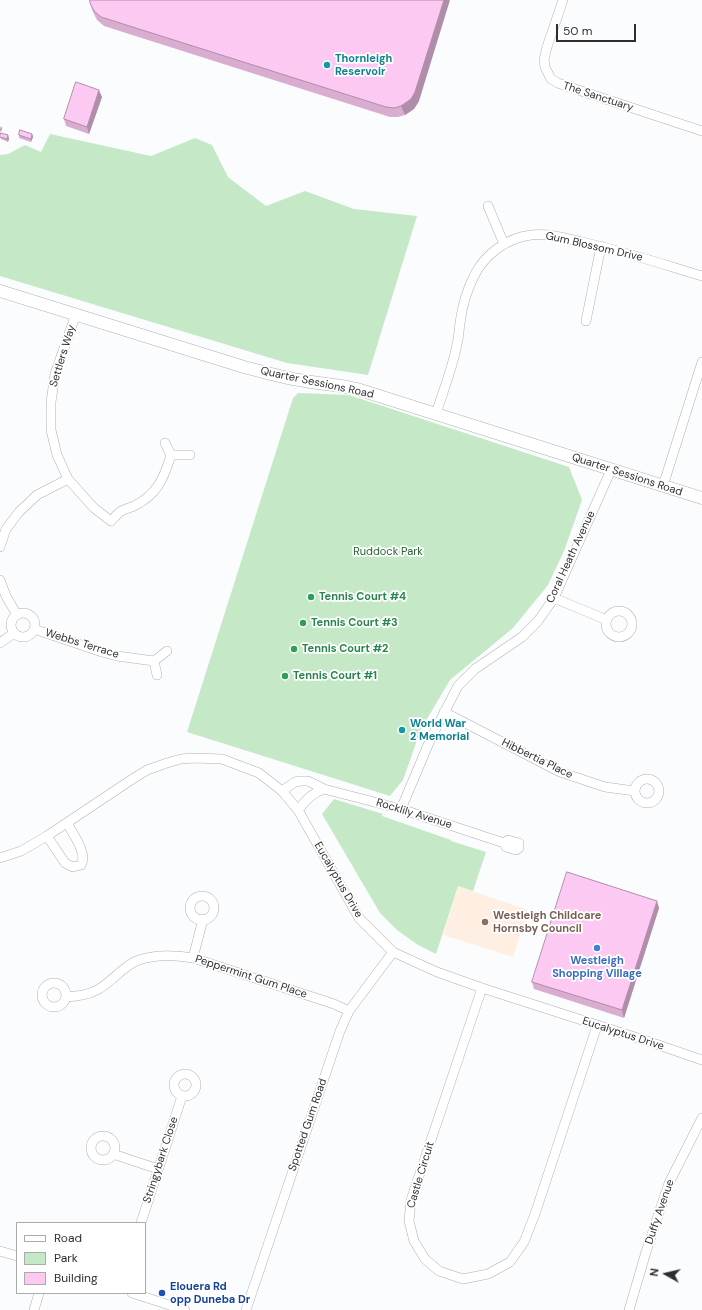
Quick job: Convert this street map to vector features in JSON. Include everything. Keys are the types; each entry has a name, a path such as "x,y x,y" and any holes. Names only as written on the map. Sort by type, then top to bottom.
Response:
{"main road":[{"name":"Quarter Sessions Road","path":"0,290 244,367 291,378 357,389 702,498"}],"street":[{"name":"The Sanctuary","path":"563,0 544,60 545,67 551,79 569,87 702,131"},
{"path":"488,206 504,244"},
{"name":"Gum Blossom Drive","path":"436,414 457,345 462,313 467,294 480,266 487,257 504,244 530,235 543,235 601,246 702,276"},
{"path":"586,321 601,246"},
{"name":"Settlers Way","path":"76,314 55,374 51,402 51,430 57,455 68,479 94,508 111,521 120,512 135,506 148,498 155,491 167,469 171,455"},
{"path":"663,486 702,362"},
{"path":"165,443 171,455 190,455"},
{"name":"Coral Heath Avenue","path":"401,809 444,712 458,686 475,669 522,637 538,621 554,598 565,570 611,470"},
{"path":"0,547 6,529 19,512 37,495 68,479"},
{"path":"0,580 6,596 17,614"},
{"path":"554,598 607,620"},
{"path":"17,614 30,616 34,622 34,629 25,637 21,637 14,633 12,629 12,621 17,614"},
{"name":"Webbs Terrace","path":"34,629 109,654 154,661"},
{"path":"0,643 14,633"},
{"path":"157,675 154,661 167,651"},
{"name":"Hibbertia Place","path":"444,712 560,772 605,787 635,791"},
{"name":"Eucalyptus Drive","path":"0,858 21,851 47,836 147,770 181,759 194,758 222,760 259,773 282,791 298,810 360,918 393,952 437,972 482,988 702,1060"},
{"name":"Rocklily Avenue","path":"282,791 295,782 308,781 324,789 401,809 504,842"},
{"path":"298,810 308,798 316,792 324,789"},
{"path":"47,836 65,863 73,867 81,865 83,862 82,851 67,823"},
{"path":"193,958 203,919"},
{"name":"Spotted Gum Road","path":"246,1310 340,1031 349,1011 393,952"},
{"name":"Peppermint Gum Place","path":"66,997 89,993 98,989 128,966 147,958 166,956 193,958 334,1004 349,1011"},
{"name":"Castle Circuit","path":"482,988 411,1200 409,1221 414,1241 425,1259 439,1271 463,1279 488,1274 510,1262 524,1242 536,1214 597,1026"},
{"name":"Stringybark Close","path":"141,1222 182,1096"},
{"name":"Duffy Avenue","path":"629,1310 648,1245 669,1183 702,1118"},
{"path":"113,1154 158,1169"},
{"path":"0,1251 16,1256"},
{"path":"34,1310 40,1294"},
{"path":"134,1294 155,1306 185,1310"}],"shaded area":[{"name":"Westleigh Childcare Hornsby Council","path":"458,886 528,910 513,957 443,935"}],"green space":[{"path":"50,134 151,156 195,138 212,145 228,177 266,206 305,191 354,209 417,216 368,375 287,363 0,276 0,155 8,154 25,145 41,152"},
{"name":"Ruddock Park","path":"298,393 349,395 569,467 582,500 564,551 548,585 513,628 450,680 421,729 403,780 390,796 187,732 293,398"},
{"path":"334,799 383,814 382,816 486,852 473,891 458,886 436,954 418,945 397,930 380,913 322,814"}],"building":[{"name":"Thornleigh Reservoir","path":"90,0 444,0 415,92 411,99 401,106 394,108 386,107 101,17 94,11"},
{"path":"76,82 99,90 87,127 64,119"},
{"path":"20,130 32,134 31,139 19,135"},
{"path":"1,133 8,135 7,139 0,137"},
{"name":"Westleigh Shopping Village","path":"567,872 657,901 622,1010 532,982"}],"place":[{"name":"Thornleigh Reservoir","path":"327,65"},
{"name":"Tennis Court #4","path":"311,597"},
{"name":"Tennis Court #3","path":"303,623"},
{"name":"Tennis Court #2","path":"294,649"},
{"name":"Tennis Court #1","path":"285,676"},
{"name":"World War 2 Memorial","path":"402,730"},
{"name":"Westleigh Childcare Hornsby Council","path":"485,922"},
{"name":"Westleigh Shopping Village","path":"597,948"},
{"name":"Elouera Rd opp Duneba Dr","path":"162,1293"}]}
